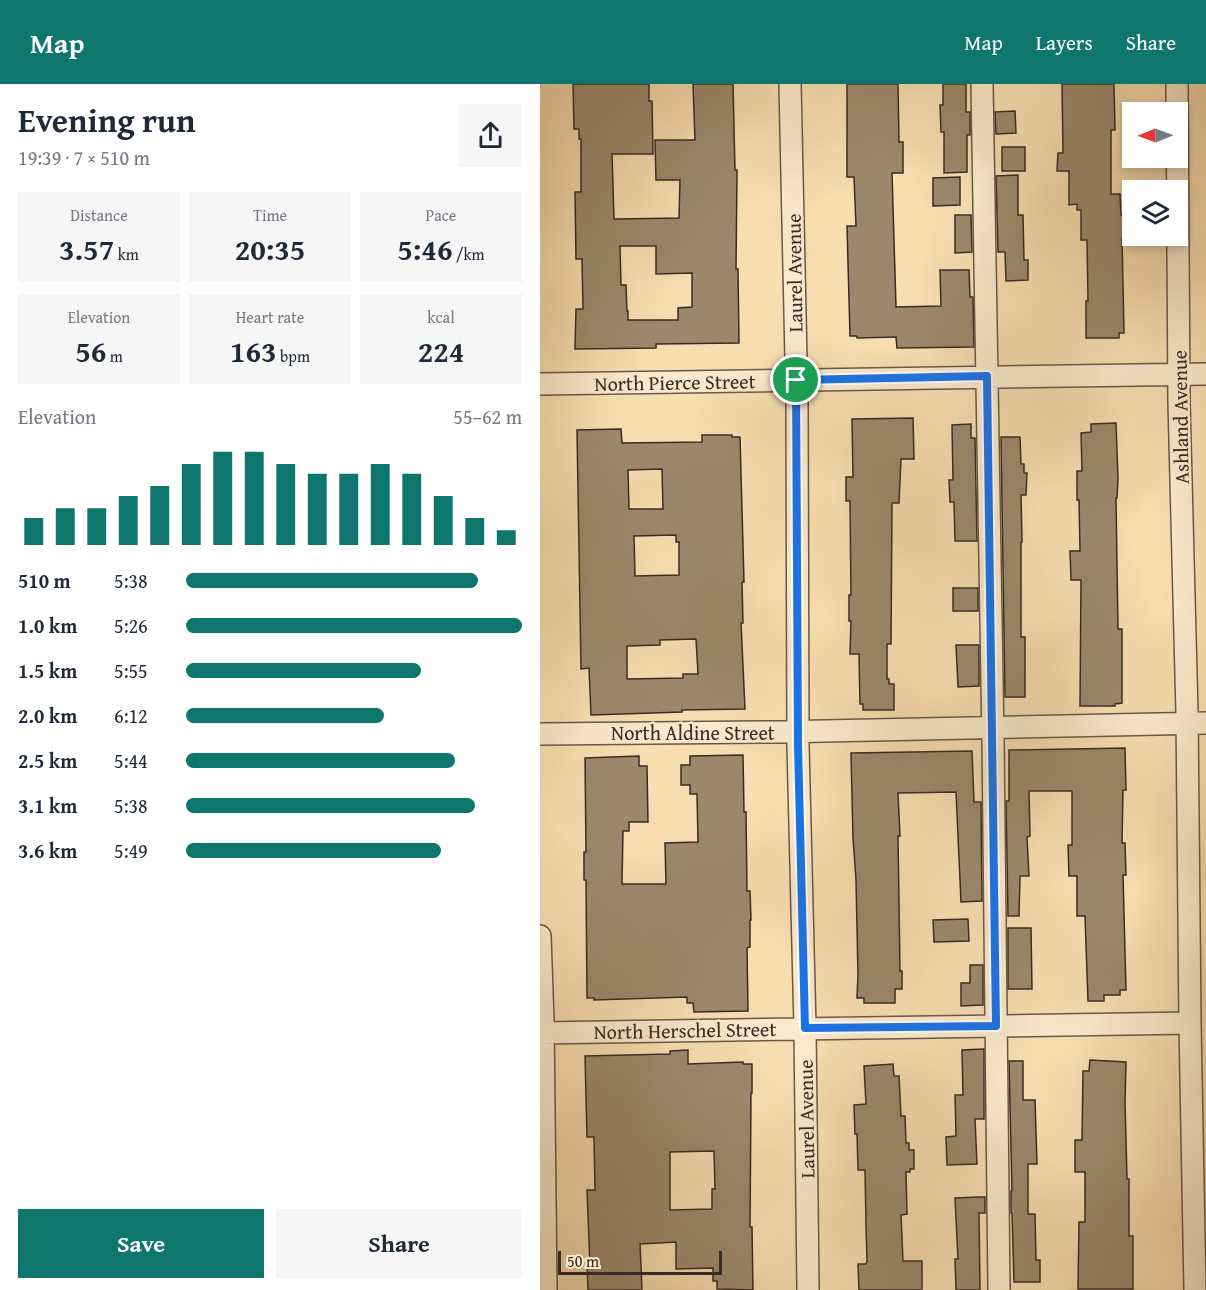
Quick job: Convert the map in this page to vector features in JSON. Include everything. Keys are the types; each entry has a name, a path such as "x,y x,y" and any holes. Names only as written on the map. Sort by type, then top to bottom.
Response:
{"street":[{"name":"Laurel Avenue","path":"790,84 808,1290"},
{"path":"982,84 999,1290"},
{"name":"Ashland Avenue","path":"1177,84 1179,375 1197,723 1190,1023 1195,1290"},
{"name":"North Pierce Street","path":"540,384 987,376 1206,375"},
{"name":"North Aldine Street","path":"540,734 1197,723"},
{"path":"540,936 546,1290"},
{"name":"North Herschel Street","path":"541,1033 1190,1023"}],"building":[{"path":"573,84 649,84 649,101 652,101 653,154 612,154 614,219 679,218 680,180 656,180 655,140 695,140 693,84 733,84 735,170 737,170 736,269 738,269 739,343 656,344 656,348 575,349 576,309 583,309 582,259 576,259 575,192 581,192 581,139 579,139 579,129 574,129","holes":["620,246 656,246 656,274 692,273 692,307 678,308 678,320 628,320 626,285 621,285"]},
{"path":"847,84 898,84 899,142 903,142 903,173 892,173 896,307 941,306 940,270 969,270 970,297 973,297 974,347 897,348 896,337 857,338 857,336 850,336 847,226 856,226 854,177 847,177"},
{"path":"943,84 966,84 966,112 970,112 970,135 967,135 967,172 944,173 944,132 941,132 940,105 943,105"},
{"path":"1062,84 1114,84 1115,130 1111,130 1111,194 1120,194 1122,215 1124,333 1119,333 1119,338 1086,338 1087,240 1081,240 1081,210 1077,210 1077,204 1069,205 1069,171 1057,171 1058,153 1063,153"},
{"path":"1015,111 1016,133 996,134 995,112"},
{"path":"1002,147 1025,147 1025,171 1002,171"},
{"path":"1018,175 1018,215 1023,215 1024,260 1028,260 1028,280 1006,281 1005,252 998,252 996,176"},
{"path":"960,177 960,205 933,206 933,178"},
{"path":"955,215 971,215 972,252 955,253"},
{"path":"913,418 914,459 901,459 899,503 892,503 891,644 887,644 887,679 889,679 889,684 894,684 894,710 863,710 863,704 860,704 859,654 850,654 850,501 846,501 846,477 853,477 852,419"},
{"path":"1116,423 1118,629 1122,629 1122,703 1115,704 1115,706 1080,706 1081,580 1071,580 1070,551 1080,551 1077,471 1082,471 1081,433 1091,432 1091,424"},
{"path":"971,424 971,438 975,438 977,541 955,541 954,502 950,502 949,480 953,480 952,425"},
{"path":"621,429 622,443 702,442 702,435 740,437 744,582 742,582 743,623 741,623 745,709 591,715 589,668 581,669 577,430","holes":["662,469 663,509 629,509 628,470","676,535 676,542 679,542 679,575 635,576 634,536","696,639 698,674 683,674 683,678 627,679 627,646 660,645 660,640"]},
{"path":"1001,437 1020,437 1021,464 1024,464 1024,473 1027,473 1026,495 1021,495 1021,637 1025,637 1025,697 1005,697"},
{"path":"953,588 978,588 978,611 953,611"},
{"path":"956,645 979,645 979,686 958,687"},
{"path":"1125,748 1126,790 1123,790 1122,843 1125,843 1126,875 1123,875 1126,990 1120,990 1120,995 1104,995 1104,1001 1088,1001 1085,916 1077,916 1077,876 1069,876 1068,845 1072,845 1072,791 1029,791 1030,836 1027,837 1029,876 1020,876 1019,916 1008,916 1006,801 1009,801 1009,750"},
{"path":"972,751 974,802 981,802 982,901 961,902 956,792 898,793 902,989 895,989 895,1003 864,1003 864,998 857,998 856,880 851,753"},
{"path":"743,755 747,891 750,891 751,920 750,947 747,948 748,1011 694,1012 693,1003 687,1003 687,997 594,1000 594,998 587,998 586,880 584,880 585,758 639,756 639,766 647,766 648,822 629,822 629,831 623,831 622,884 666,884 665,843 698,842 697,794 690,794 690,785 681,785 681,765 690,765 690,756"},
{"path":"968,919 969,941 934,942 933,920"},
{"path":"1008,928 1031,928 1032,989 1008,989"},
{"path":"970,965 983,965 983,1005 961,1006 961,983 970,983"},
{"path":"984,1049 984,1119 975,1119 977,1164 947,1165 946,1137 956,1136 955,1095 963,1095 962,1050"},
{"path":"688,1050 688,1064 743,1062 743,1064 752,1064 750,1227 752,1227 753,1290 717,1289 717,1281 713,1281 713,1268 676,1269 676,1242 640,1244 642,1290 588,1290 587,1266 590,1266 587,1190 595,1190 594,1137 587,1137 585,1056 670,1054 670,1051","holes":["714,1151 715,1189 712,1189 712,1209 670,1210 670,1152"]},
{"path":"1090,1060 1126,1062 1127,1179 1129,1179 1129,1236 1133,1236 1133,1289 1078,1289 1079,1222 1085,1222 1085,1172 1075,1172 1075,1140 1082,1140 1083,1071 1089,1071"},
{"path":"1009,1061 1023,1061 1023,1100 1035,1100 1037,1164 1028,1164 1028,1214 1035,1214 1036,1260 1040,1260 1040,1282 1014,1282"},
{"path":"893,1064 894,1076 899,1076 901,1116 905,1116 906,1143 909,1143 909,1150 914,1150 914,1169 906,1172 907,1214 901,1215 903,1261 922,1261 922,1290 859,1290 858,1264 866,1264 867,1261 865,1170 858,1170 854,1105 866,1104 864,1066"},
{"path":"985,1197 985,1213 979,1213 980,1290 956,1290 955,1259 958,1259 955,1198"}],"route":[{"path":"987,376 996,1026 805,1028 798,745 796,380 987,376"}]}
